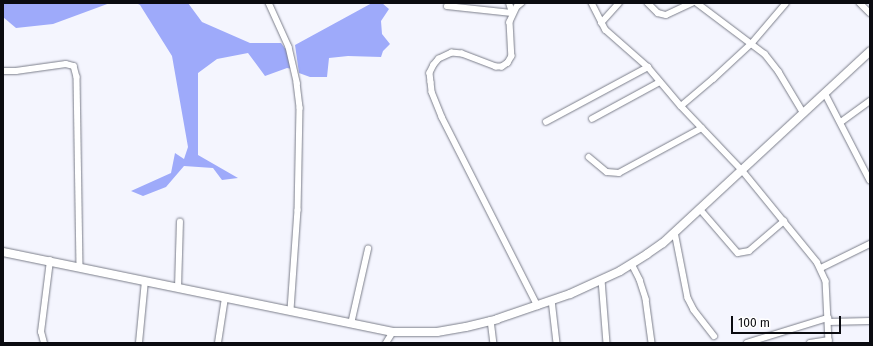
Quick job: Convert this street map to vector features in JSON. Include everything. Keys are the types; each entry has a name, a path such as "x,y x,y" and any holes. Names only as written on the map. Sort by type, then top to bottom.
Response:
{"street":[{"path":"269,3 290,47 300,108 298,210 291,311"},
{"path":"510,3 512,13"},
{"path":"522,3 517,6 512,13 510,22 512,56 508,63 502,66 496,66 462,54 452,53 439,59 434,64 430,73 434,96 442,117 538,306"},
{"path":"592,3 601,23 610,34 648,67 681,106 742,170 821,268 826,281 829,342 810,343"},
{"path":"601,23 619,3"},
{"path":"648,3 658,13 666,15 692,3"},
{"path":"697,3 765,54 776,67 803,112"},
{"path":"681,106 752,43 786,3"},
{"path":"860,3 870,13"},
{"path":"447,6 512,13"},
{"path":"3,252 393,332 437,332 490,320 538,306 602,280 632,264 663,243 870,51"},
{"path":"3,71 16,71 66,64 74,66 77,77 80,268"},
{"path":"546,122 648,67"},
{"path":"592,119 660,82"},
{"path":"825,93 870,180"},
{"path":"841,122 870,101"},
{"path":"589,157 607,172 619,173 702,128"},
{"path":"700,209 738,253 749,251 784,221"},
{"path":"178,288 180,222"},
{"path":"675,232 688,298 694,310 714,336"},
{"path":"821,268 870,244"},
{"path":"351,324 368,249"},
{"path":"44,343 42,332 50,261"},
{"path":"632,264 640,280 646,299 652,343"},
{"path":"602,280 607,343"},
{"path":"139,343 145,281"},
{"path":"218,343 225,298"},
{"path":"552,300 557,343"},
{"path":"490,320 494,343"},
{"path":"747,343 828,320 870,321"},
{"path":"386,343 393,332"}],"water":[{"path":"3,3 110,3 53,24 16,28 3,17"},
{"path":"136,3 188,3 202,22 250,43 281,43 287,51 292,69 287,68 265,76 248,53 217,59 198,73 198,155 238,178 222,180 213,168 184,166 166,187 143,196 131,191 171,173 175,153 184,159 188,147 172,56 140,5"},
{"path":"372,3 382,3 389,9 381,21 382,34 390,44 383,51 381,57 348,56 329,58 327,77 310,77 299,73 295,45"}]}
